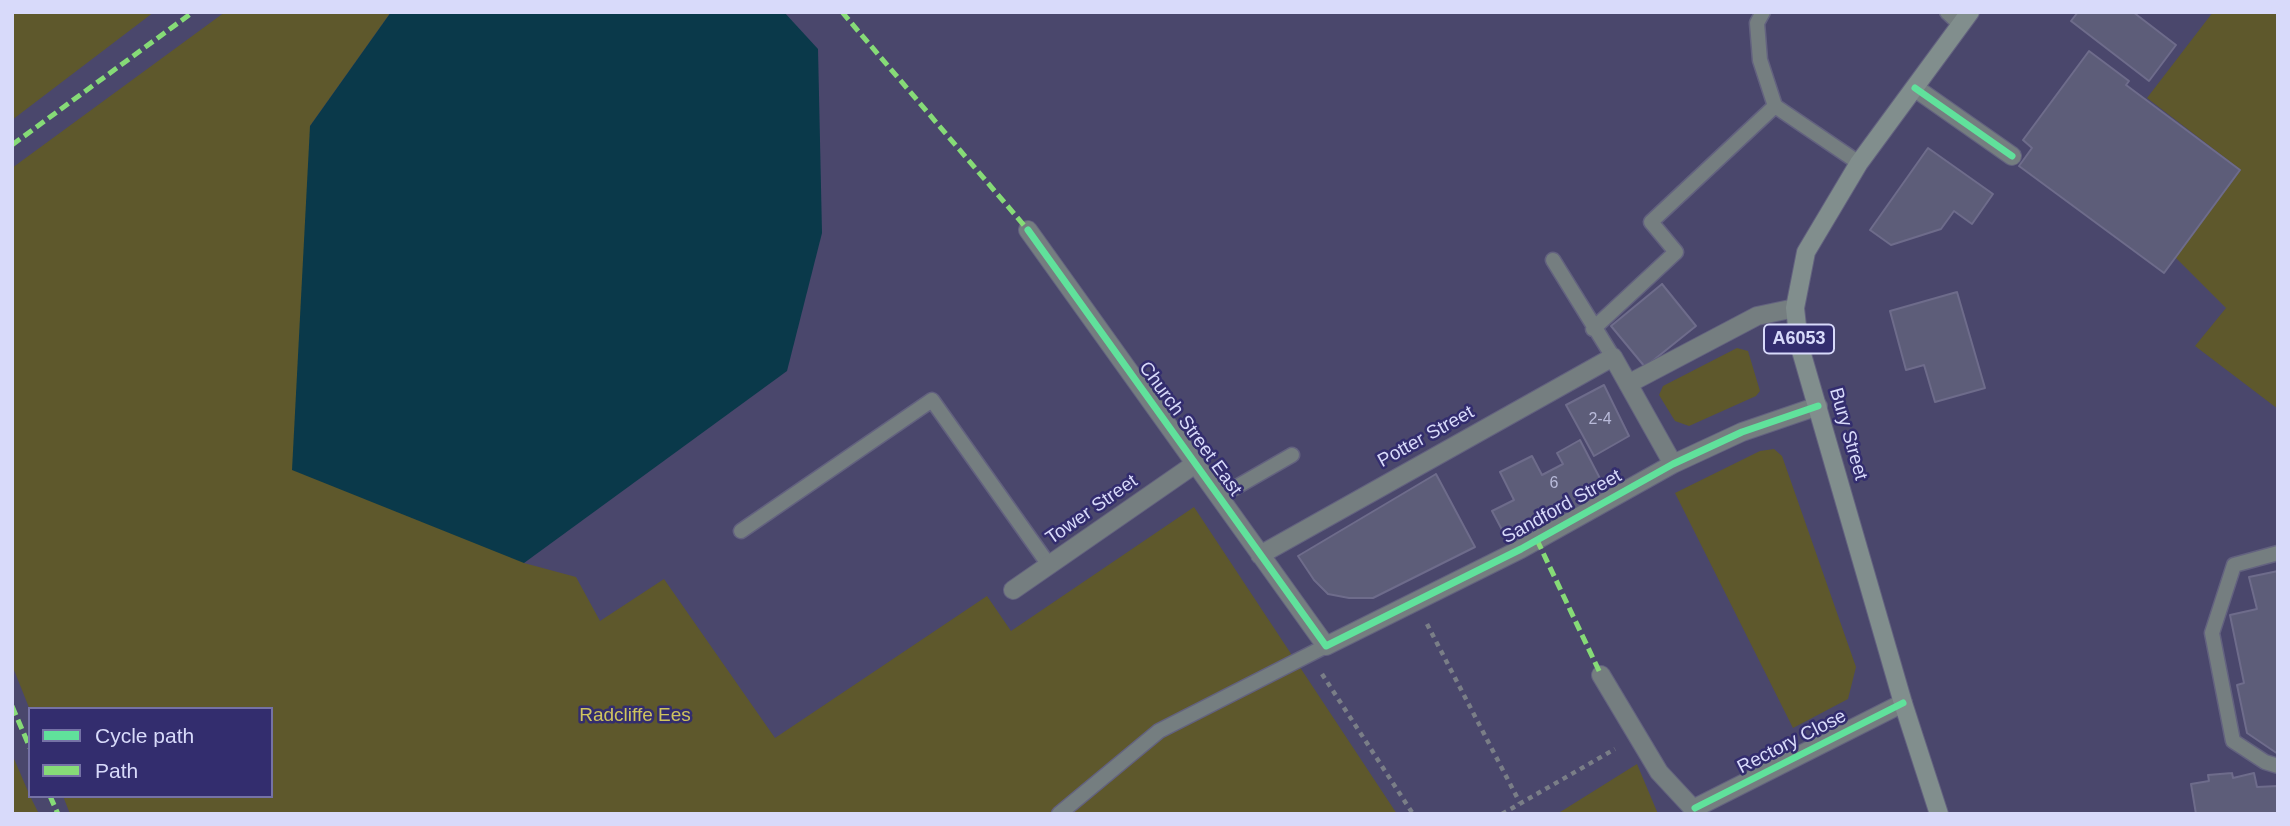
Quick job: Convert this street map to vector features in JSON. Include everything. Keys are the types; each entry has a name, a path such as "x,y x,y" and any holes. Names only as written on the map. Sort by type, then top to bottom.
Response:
{"main road":[{"name":"Bury Street","path":"1903,703 1799,344 1795,308 1797,286 1806,252 1858,163 1966,19"},
{"name":"A6053","path":"1903,703 1939,814"}],"street":[{"path":"1915,88 2012,156"},
{"name":"Church Street East","path":"1028,230 1326,646"},
{"path":"1628,384 1757,316 1795,308"},
{"path":"1613,357 1673,464"},
{"name":"Potter Street","path":"1260,555 1613,357"},
{"name":"Sandford Street","path":"1326,646 1521,549 1673,464 1742,432 1818,406"},
{"name":"Tower Street","path":"1013,590 1195,464"},
{"name":"Rectory Close","path":"1601,675 1659,772 1696,811 1903,703"}],"lane":[{"path":"1763,12 1757,23 1760,60 1775,106 1858,163"},
{"path":"1947,12 1966,19"},
{"path":"1593,329 1676,252 1651,222 1775,106"},
{"path":"1553,260 1593,329 1613,357"},
{"path":"741,531 932,400 1049,565"},
{"path":"1219,497 1292,454"},
{"path":"2278,553 2234,565 2211,634 2233,741 2265,762 2278,765"},
{"path":"1059,814 1159,731 1326,646"}],"path":[{"path":"1416,601 1520,803"},
{"path":"1310,655 1413,814"},
{"path":"1502,814 1637,736"}],"green space":[{"path":"12,12 154,12 12,120"},
{"name":"Radcliffe Ees","path":"225,12 391,12 310,126 524,563 576,577 600,621 664,579 775,738 987,596 1011,631 1194,507 1397,814 70,814 64,798 273,798 273,707 29,707 12,665 12,168"},
{"path":"2213,12 2278,12 2278,409 2195,346 2226,308 2175,257 2241,170 2147,98"},
{"path":"1737,348 1748,351 1760,391 1756,396 1689,426 1675,421 1659,395 1663,386"},
{"path":"1774,449 1782,456 1856,667 1848,699 1793,728 1675,493 1760,451"},
{"path":"12,754 28,791 28,798 31,798 39,814 12,814"},
{"path":"1637,764 1658,814 1557,814"}],"water":[{"path":"391,12 784,12 818,49 822,233 787,371 524,563 292,470 310,126"}],"building":[{"path":"2078,12 2133,12 2176,45 2149,81 2071,21"},
{"path":"2089,51 2129,81 2126,85 2240,170 2164,273 2019,166 2032,148 2023,140"},
{"path":"1928,148 1993,194 1972,224 1954,211 1941,229 1891,245 1870,230"},
{"path":"1662,284 1696,326 1645,367 1611,326"},
{"path":"1957,292 1985,388 1935,402 1924,365 1906,370 1890,311"},
{"path":"1604,385 1629,436 1594,456 1566,405"},
{"path":"1580,440 1607,492 1509,543 1492,511 1514,500 1500,472 1532,456 1542,475 1563,464 1557,453"},
{"path":"1436,474 1475,547 1373,598 1349,598 1328,594 1314,580 1298,556"},
{"path":"2278,571 2278,754 2247,733 2237,685 2244,683 2230,615 2257,609 2249,577"},
{"path":"2232,773 2233,778 2254,773 2257,787 2278,786 2278,814 2196,814 2191,784 2209,781 2208,775"}],"marked path":[{"path":"12,145 193,12"},
{"path":"842,12 1028,230"},
{"path":"1537,540 1601,675"},
{"path":"12,706 28,743"},
{"path":"51,798 58,814"}],"cycle path":[{"path":"1915,88 2012,156"},
{"path":"1028,230 1326,646 1521,549 1673,464 1742,432 1818,406"},
{"path":"1695,808 1903,703"}]}
